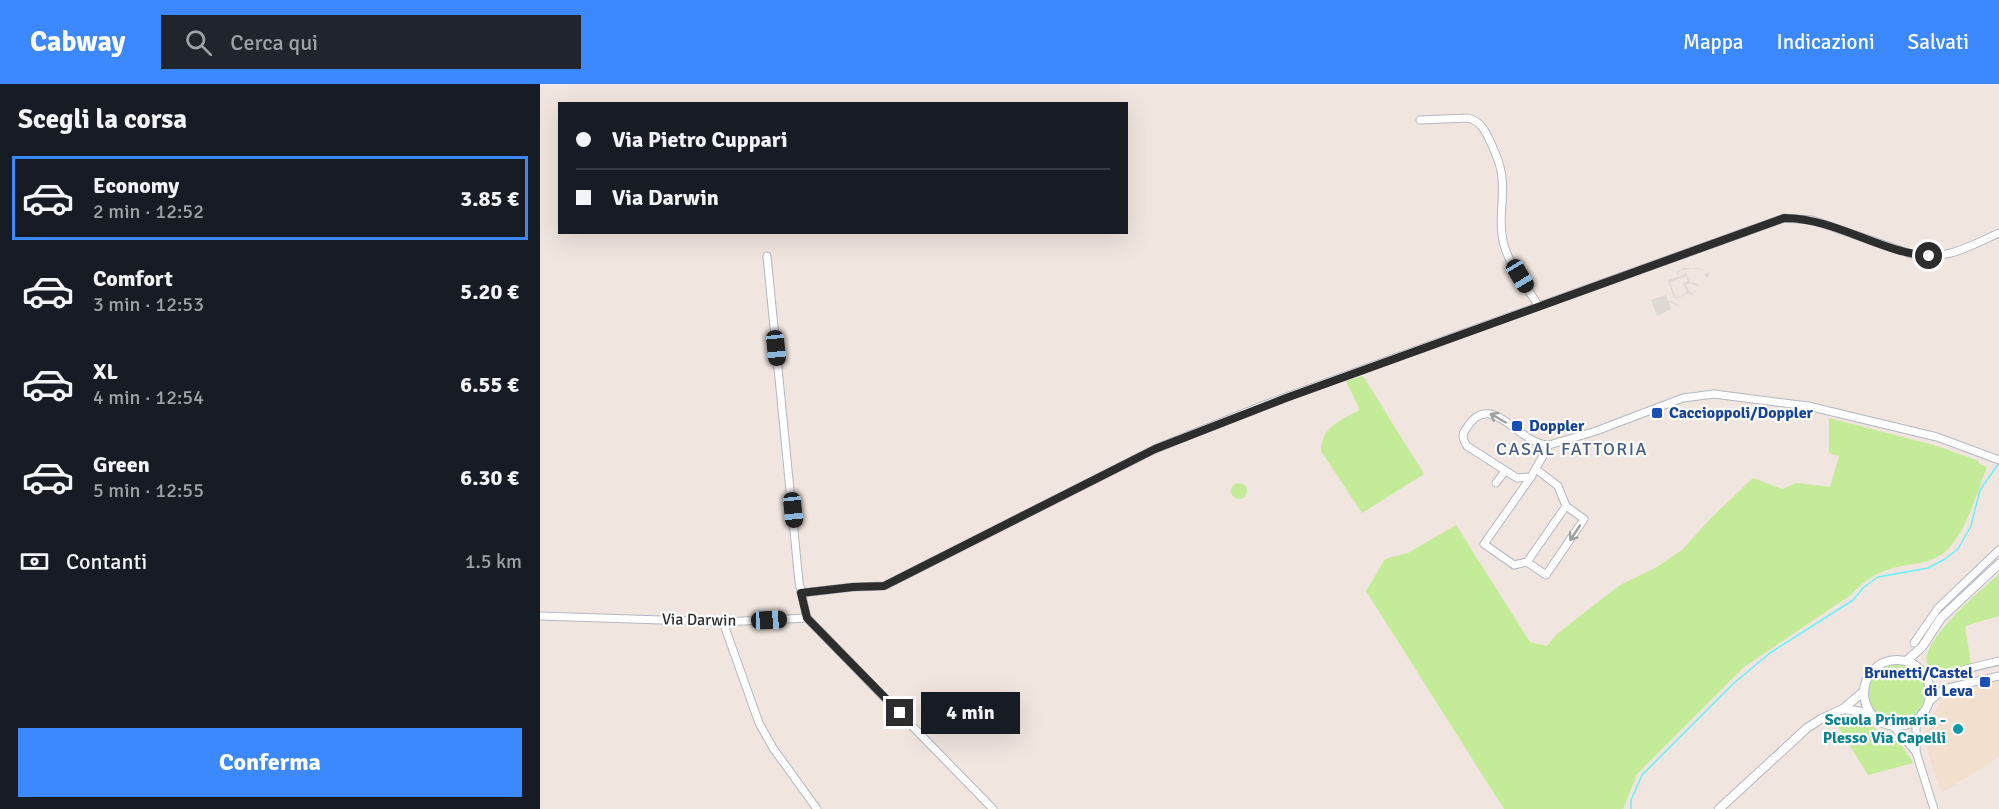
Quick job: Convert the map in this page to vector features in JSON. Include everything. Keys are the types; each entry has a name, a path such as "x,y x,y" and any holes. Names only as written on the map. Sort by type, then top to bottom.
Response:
{"street":[{"path":"1420,120 1468,118 1475,120 1484,129 1501,171 1504,245 1538,305"},
{"path":"801,593 884,586 1155,449 1264,405 1784,218 1812,220 1911,254 1929,256 1956,252 1999,233"},
{"path":"767,256 801,593 807,618 993,809"},
{"path":"1531,477 1517,478 1472,450 1464,441 1464,430 1479,413 1492,414 1542,445 1549,445 1683,398 1714,394 1820,409 1937,437 1995,459"},
{"path":"1549,445 1531,477 1484,544 1514,565 1527,562 1566,506"},
{"path":"1527,562 1546,575 1584,519 1566,506 1560,488 1536,469"},
{"path":"1496,483 1505,471"},
{"path":"1931,700 1930,686 1923,672 1918,645 1938,608 1999,550"},
{"path":"1906,661 1941,618 1999,564"},
{"name":"Via Darwin","path":"540,616 723,621 807,618"},
{"path":"723,621 759,723 773,748 817,809"},
{"path":"1999,661 1942,675 1923,672 1906,661 1889,661 1869,675 1864,699 1870,713 1881,723 1894,727 1907,726 1924,714 1931,700 1944,689 1999,676"},
{"path":"1719,809 1807,728 1843,709 1864,691"},
{"path":"1843,709 1870,713"},
{"path":"1916,721 1916,752 1934,809"},
{"path":"1894,727 1916,752"}],"shaded area":[{"path":"1686,273 1690,282 1700,287 1690,283 1686,285 1695,296 1688,293 1679,298 1674,298 1668,280 1677,277 1677,274 1678,277","holes":["1686,276 1688,281 1683,283 1687,292 1680,297 1675,297 1670,282"]},
{"path":"1666,295 1668,301 1681,307 1669,302 1671,309 1657,316 1651,300"},
{"path":"1999,681 1999,757 1943,792 1925,743 1925,729 1942,698 1946,695"}],"green space":[{"path":"1363,376 1424,474 1362,513 1321,451 1322,442 1329,430 1360,410 1346,381"},
{"path":"1829,418 1934,445 1979,461 1978,463 1987,467 1970,512 1953,543 1934,559 1893,568 1870,578 1851,595 1744,667 1637,774 1623,809 1504,809 1366,591 1385,559 1408,553 1456,525 1530,642 1547,646 1557,634 1620,585 1655,568 1682,550 1711,518 1753,478 1782,489 1797,483 1830,487 1839,456 1829,453"},
{"path":"1236,483 1242,483 1247,491 1245,497 1236,499 1231,494 1231,488"},
{"path":"1999,574 1999,616 1965,626 1971,664 1937,671 1928,664 1928,652 1936,638 1948,622"},
{"path":"1891,665 1903,665 1913,669 1921,677 1925,693 1921,709 1913,717 1903,721 1891,721 1881,717 1873,709 1869,699 1869,687 1873,677 1881,669"},
{"path":"1854,715 1897,740 1913,763 1868,775 1834,720"}],"waterway":[{"path":"1631,809 1631,800 1642,775 1734,683 1770,653 1853,600 1864,587 1878,577 1928,568 1958,549 1971,526 1980,490 1999,463"}],"place":[{"name":"Caccioppoli/Doppler","path":"1657,413"},
{"name":"Doppler","path":"1517,426"},
{"name":"Brunetti/Castel di Leva","path":"1985,682"},
{"name":"Scuola Primaria - Plesso Via Capelli","path":"1958,729"}],"district":[{"name":"CASAL FATTORIA","path":"1572,449"}],"route":[{"path":"900,713 807,618 801,593 884,586 1155,449 1264,405 1784,218 1812,220 1917,256 1929,256"}]}
